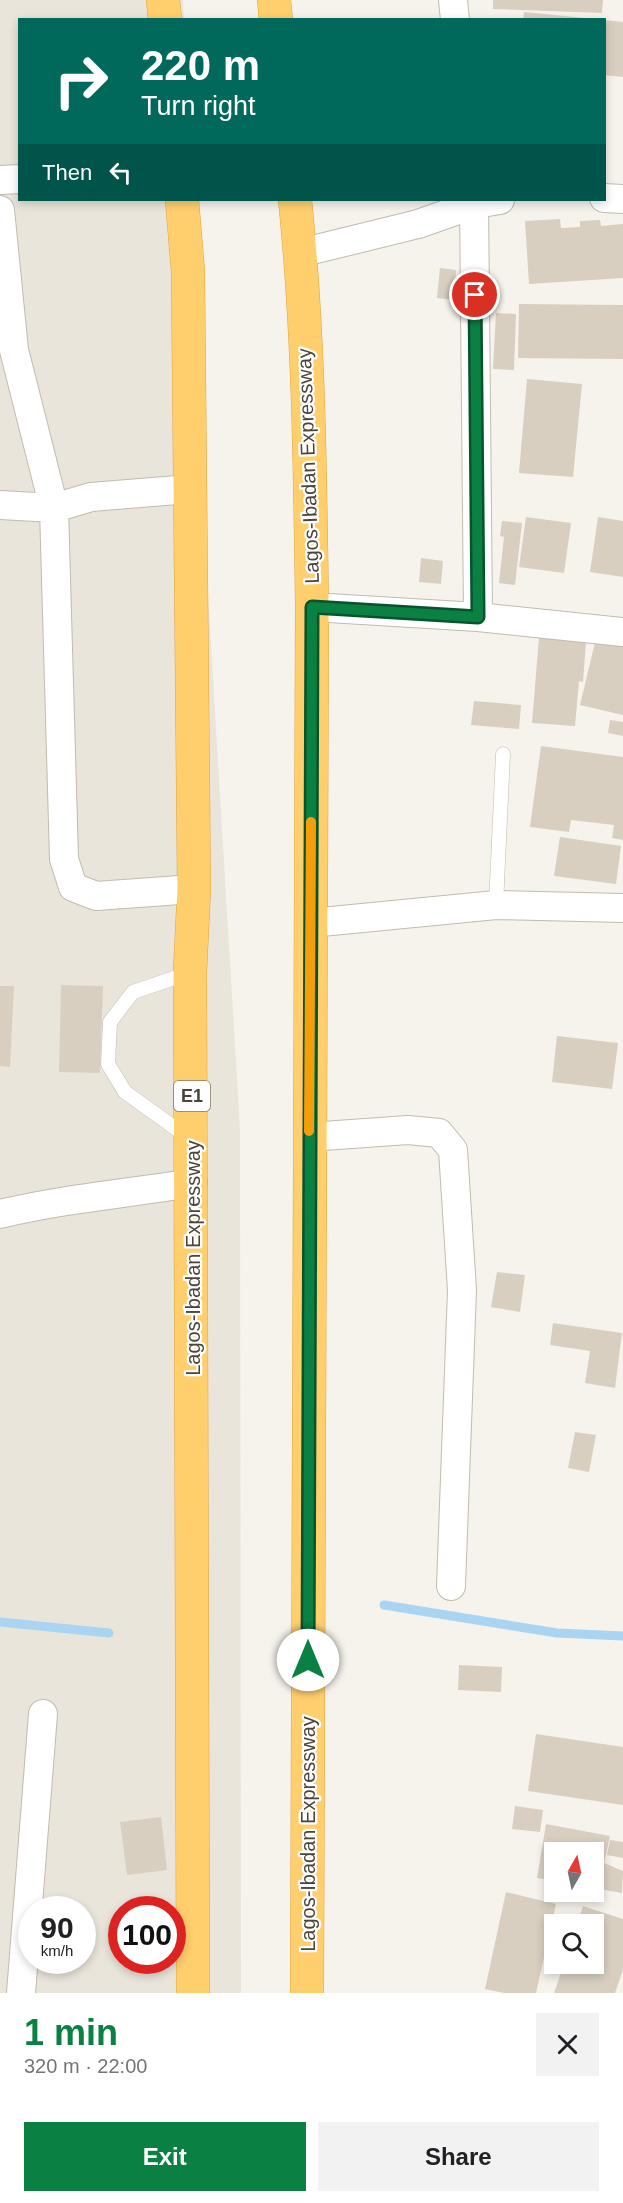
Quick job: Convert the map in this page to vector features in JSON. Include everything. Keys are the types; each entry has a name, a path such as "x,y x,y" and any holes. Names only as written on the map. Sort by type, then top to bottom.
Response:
{"highway":[{"path":"163,0 165,18"},
{"path":"274,0 276,18"},
{"name":"Lagos-Ibadan Expressway","path":"182,201 188,271 194,889 190,972 193,1140 194,1993"},
{"name":"Lagos-Ibadan Expressway","path":"295,201 309,432 312,607 307,1993"}],"street":[{"path":"453,0 455,18"},
{"path":"0,180 18,179"},
{"path":"606,198 623,199"},
{"path":"300,253 418,224 483,201 478,617"},
{"path":"0,210 14,350 54,508 64,859 73,887 96,896 194,889"},
{"path":"0,504 54,508 91,497 190,489"},
{"path":"312,607 478,617 623,632"},
{"path":"311,923 496,905 623,908"},
{"path":"309,1137 408,1130 439,1133 453,1150 462,1290 451,1586"},
{"path":"0,1214 57,1200 90,1199 193,1183"},
{"path":"21,1993 43,1714"}],"lane":[{"path":"496,905 503,754"},
{"path":"190,972 133,992 110,1022 108,1064 125,1092 193,1140"}],"shaded area":[{"path":"0,0 183,0 184,18 18,18 18,201 191,201 205,545 240,1129 241,1993 0,1993"}],"building":[{"path":"493,0 603,0 602,13 493,9"},
{"path":"524,12 585,18 523,18"},
{"path":"606,20 623,22 623,77 606,75"},
{"path":"560,219 561,228 580,227 580,221 600,220 601,226 623,224 623,278 529,284 525,221"},
{"path":"440,268 456,270 454,300 437,298"},
{"path":"519,304 623,305 623,359 518,358"},
{"path":"496,313 516,314 514,370 493,369"},
{"path":"527,379 582,384 573,477 519,473"},
{"path":"526,517 571,523 564,573 519,567"},
{"path":"598,517 623,521 623,577 590,572"},
{"path":"502,521 522,523 515,585 499,583 504,537 500,536"},
{"path":"421,558 443,561 441,584 419,582"},
{"path":"540,625 587,628 583,682 579,681 575,726 532,723"},
{"path":"598,630 623,635 623,715 580,705"},
{"path":"474,701 521,705 519,729 471,725"},
{"path":"610,720 623,722 623,736 608,733"},
{"path":"541,746 623,757 623,840 612,838 614,825 571,820 569,832 530,827"},
{"path":"560,837 621,846 616,884 554,876"},
{"path":"61,985 103,986 100,1073 59,1072"},
{"path":"0,986 14,986 10,1067 0,1066"},
{"path":"557,1036 618,1043 612,1089 552,1082"},
{"path":"497,1272 525,1275 520,1312 491,1307"},
{"path":"553,1323 622,1333 615,1388 585,1383 590,1351 550,1345"},
{"path":"575,1432 596,1435 589,1472 568,1468"},
{"path":"459,1665 502,1667 501,1692 458,1690"},
{"path":"536,1734 623,1747 623,1805 528,1791"},
{"path":"515,1806 543,1810 540,1832 512,1829"},
{"path":"161,1817 167,1870 127,1875 120,1822"},
{"path":"546,1824 610,1836 604,1863 604,1842 544,1842 544,1879 537,1878"},
{"path":"610,1840 623,1842 623,1858 607,1855"},
{"path":"604,1863 623,1871 622,1893 604,1890"},
{"path":"506,1892 556,1904 554,1914 544,1914 544,1957 536,1993 504,1993 485,1989"},
{"path":"583,1906 623,1919 623,1970 615,1993 554,1993 561,1974 604,1974 604,1914 580,1914"}],"waterway":[{"path":"384,1605 557,1633 623,1636"},
{"path":"0,1622 109,1633"}],"slow traffic":[{"path":"309,1131 311,822"}],"route":[{"path":"308,1660 312,607 478,617 475,295"}]}
